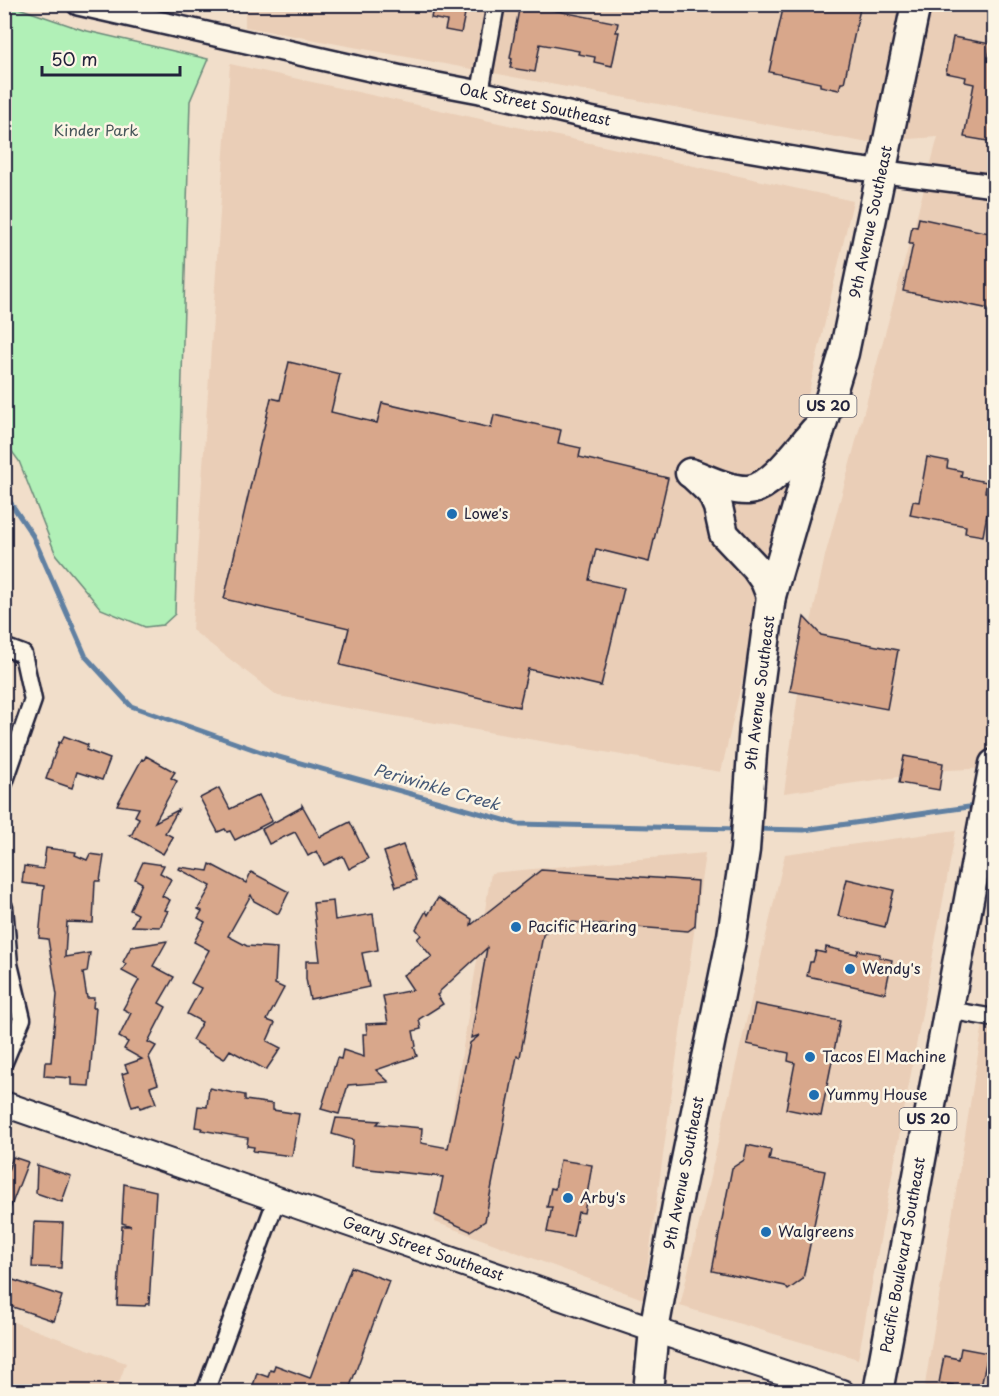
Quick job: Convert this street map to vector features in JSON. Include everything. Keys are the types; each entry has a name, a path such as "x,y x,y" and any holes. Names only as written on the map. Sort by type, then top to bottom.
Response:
{"highway":[{"name":"9th Avenue Southeast","path":"648,1392 654,1330 692,1128 732,936 745,850 754,725 771,596 844,353 916,4"},
{"path":"771,596 756,568 724,534 718,507 712,493 690,473 730,488 746,490 760,488 823,422"},
{"name":"Pacific Boulevard Southeast","path":"878,1392 992,774"}],"main road":[{"name":"Geary Street Southeast","path":"4,1104 654,1330 842,1392"}],"street":[{"name":"Oak Street Southeast","path":"78,4 373,71 480,92 729,147 881,172 994,186"},
{"path":"480,92 496,4"},
{"path":"4,647 23,654 33,700 4,783"},
{"path":"4,907 9,964 22,1019 4,1062"},
{"path":"948,1010 994,1018"},
{"path":"205,1392 277,1198"}],"shaded area":[{"path":"245,4 994,5 994,768 947,770 784,793 802,665 825,556 938,137 863,142 245,27"},
{"path":"230,64 853,201 721,772 278,696 192,630"},
{"path":"956,830 858,1359 680,1306 785,854"},
{"path":"705,853 643,1299 435,1222 491,873"},
{"path":"994,955 994,1391 924,1391"},
{"path":"5,1319 126,1363 116,1391 5,1391"}],"green space":[{"name":"Kinder Park","path":"7,4 83,30 208,59 190,101 175,614 163,625 145,627 101,609 56,555 19,461 5,442 4,5"}],"building":[{"path":"434,4 467,4 461,33 445,30 447,21 431,18"},
{"path":"520,4 547,4 547,9 618,23 616,32 619,32 612,66 594,62 595,57 578,54 579,51 540,44 535,72 510,68"},
{"path":"784,4 861,4 844,83 841,83 839,90 820,86 820,83 769,72"},
{"path":"953,37 991,44 988,61 994,63 989,94 994,95 994,142 964,137 974,84 965,82 966,77 946,73"},
{"path":"919,218 994,234 994,310 903,291 913,244 909,244 912,226 917,227"},
{"name":"Lowe's","path":"289,362 340,374 331,412 377,423 382,403 491,428 494,415 561,430 558,443 581,448 579,457 668,478 649,562 596,549 589,580 624,588 601,686 528,669 519,707 340,665 349,628 224,599 271,398 280,400"},
{"path":"927,457 948,461 947,468 962,471 961,477 987,482 985,492 991,493 983,536 965,533 966,526 910,515 913,501 919,502"},
{"path":"804,617 821,635 898,650 887,709 790,691"},
{"path":"64,736 88,745 86,750 110,759 102,780 77,772 72,788 46,779 59,742 61,743"},
{"path":"146,756 175,772 171,778 177,781 155,822 178,810 165,833 173,837 163,854 129,835 132,834 139,818 135,816 139,808 117,805 142,759 144,760"},
{"path":"904,756 943,763 939,790 899,783"},
{"path":"219,788 230,809 259,795 272,821 235,840 230,831 227,832 225,829 218,832 200,798"},
{"path":"302,805 320,837 350,822 368,859 349,869 343,856 324,865 317,851 308,856 295,832 269,844 262,829"},
{"path":"403,845 416,880 396,887 384,852"},
{"path":"46,848 76,852 75,855 87,860 90,854 104,856 100,881 95,881 93,923 67,922 65,957 90,953 87,972 83,973 87,998 94,998 93,1008 96,1008 89,1086 71,1085 71,1078 44,1076 45,1062 51,1062 57,995 48,939 39,938 44,886 22,883 24,866 43,869"},
{"path":"143,862 164,865 160,873 171,879 162,896 170,900 165,910 168,911 160,927 132,926 138,914 130,910 142,883 135,879"},
{"path":"210,864 246,883 251,872 289,892 278,914 254,901 251,895 228,936 247,946 277,948 275,984 284,988 267,1020 275,1023 267,1041 281,1048 266,1070 230,1050 224,1059 192,1040 202,1022 187,1014 201,988 191,983 209,950 194,942 205,922 198,918 202,911 198,909 211,886 179,869 180,867 208,871"},
{"path":"541,870 698,881 695,926 688,931 557,921 543,935 485,1221 470,1231 435,1215 443,1177 351,1167 353,1140 332,1134 336,1118 380,1121 377,1124 422,1128 421,1143 448,1148 470,1043 480,1035 471,1038 487,948 439,992 437,995 443,1004 419,1019 421,1029 413,1031 417,1056 376,1070 389,1082 348,1085 339,1114 321,1109 337,1058 341,1059 343,1050 364,1057 363,1034 367,1034 366,1024 388,1023 383,996 413,990 403,975 432,957 417,939 421,935 416,929 426,911 428,915 438,898 472,919 471,925"},
{"path":"847,879 894,890 885,927 838,916"},
{"path":"333,901 335,920 373,914 378,950 362,953 369,987 310,999 306,979 306,961 320,961 313,903"},
{"path":"167,941 153,966 174,977 159,1003 166,1007 148,1042 156,1046 149,1057 158,1084 150,1087 156,1103 140,1108 139,1105 132,1107 122,1074 128,1072 125,1065 142,1059 124,1049 128,1042 119,1037 131,1013 123,1009 139,980 122,971 126,964 123,962 131,947"},
{"name":"Wendy's","path":"826,947 857,954 858,950 880,954 879,957 892,960 885,993 807,976 810,962 813,962 816,951 825,953"},
{"name":"Tacos El Machine","path":"755,1004 840,1021 821,1116 786,1109 795,1063 788,1061 789,1053 747,1044"},
{"path":"209,1088 245,1095 245,1100 273,1104 273,1110 299,1114 292,1156 253,1151 254,1147 247,1146 248,1138 195,1127 198,1106 207,1107"},
{"name":"Walgreens","path":"747,1145 771,1150 769,1160 825,1171 803,1279 788,1290 785,1286 712,1271 732,1168 744,1160"},
{"path":"13,1157 28,1162 6,1219 4,1218 4,1181"},
{"name":"Arby's","path":"560,1160 592,1165 584,1213 578,1212 573,1237 547,1232 552,1207 547,1207 551,1188 555,1189"},
{"path":"37,1165 71,1176 62,1202 36,1193"},
{"path":"124,1184 156,1191 149,1304 145,1306 117,1305 122,1226 131,1226 122,1223"},
{"path":"34,1222 63,1223 61,1268 32,1267"},
{"path":"351,1267 389,1281 348,1392 251,1392 257,1373 268,1377 275,1365 310,1378"},
{"path":"4,1277 62,1296 54,1321 4,1304"},
{"path":"961,1348 988,1353 980,1392 952,1392 953,1385 939,1383 944,1356 959,1359"}],"waterway":[{"name":"Periwinkle Creek","path":"4,493 33,536 86,657 131,706 261,752 518,824 738,829"},
{"name":"Periwinkle Creek","path":"756,829 804,830 976,806"}],"place":[{"name":"Lowe's","path":"452,514"},
{"name":"Pacific Hearing","path":"516,927"},
{"name":"Wendy's","path":"850,969"},
{"name":"Tacos El Machine","path":"810,1057"},
{"name":"Yummy House","path":"814,1095"},
{"name":"Arby's","path":"568,1198"},
{"name":"Walgreens","path":"766,1232"}]}
